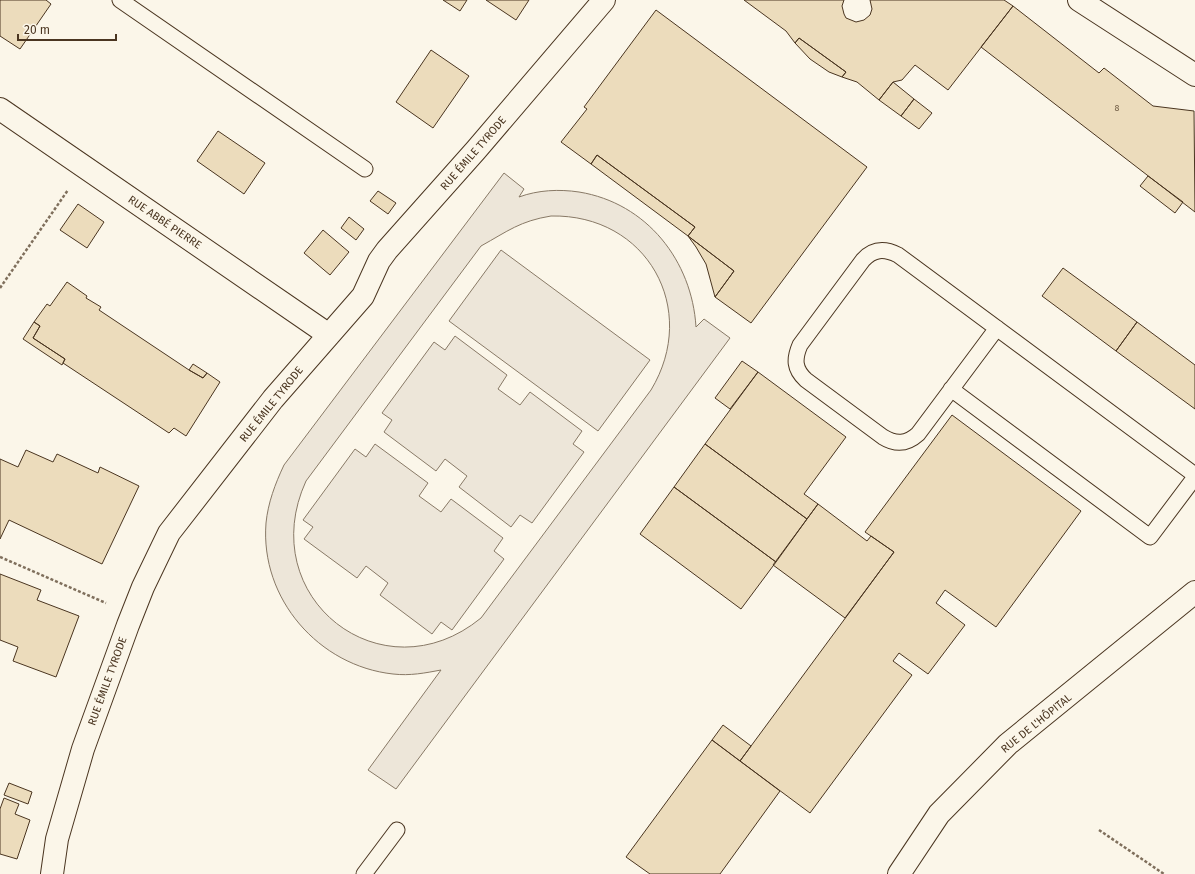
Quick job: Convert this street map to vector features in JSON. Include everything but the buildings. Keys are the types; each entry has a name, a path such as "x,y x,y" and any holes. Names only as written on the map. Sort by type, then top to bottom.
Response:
{"street":[{"name":"RUE ÉMILE TYRODE","path":"52,874 57,839 83,749 132,614 169,533 273,399 363,296 379,261 386,250 476,150 604,0"},
{"path":"1079,0 1195,75"},
{"name":"RUE ABBÉ PIERRE","path":"0,109 329,335"},
{"name":"RUE DE L'HÔPITAL","path":"899,874 939,814 1008,744 1195,592"}],"lane":[{"path":"120,0 366,170"},
{"path":"951,389 1150,537 1195,476 898,255 888,250 877,250 862,260 800,345 796,355 796,366 799,374 806,380 892,443 903,443 911,440 918,434 951,389 996,328"},
{"path":"364,874 397,830"}],"path":[{"path":"0,288 84,166"},
{"path":"0,557 132,614"},
{"path":"1099,830 1164,874"}],"shaded area":[{"path":"504,173 524,189 519,197 549,191 579,192 603,198 625,208 645,222 662,239 675,258 686,280 693,303 696,327 704,319 730,338 396,789 368,770 441,670 399,675 366,668 341,658 319,643 300,624 284,602 273,578 267,551 266,523 268,508 284,465","holes":["551,216 585,220 614,231 638,249 655,272 666,299 670,328 665,359 651,390 481,618 443,640 404,647 368,641 336,623 312,597 297,563 294,524 306,481 481,246 514,227 540,218"]},
{"path":"501,250 650,360 598,431 449,321"},
{"path":"455,336 507,375 498,389 520,405 530,392 582,431 573,444 584,452 532,523 520,515 511,527 459,487 467,476 445,459 436,471 384,432 392,420 382,413 434,342 445,350"},
{"path":"375,444 428,483 419,496 441,512 451,499 503,538 494,551 504,559 452,630 441,622 432,634 380,595 388,583 366,566 357,578 304,539 313,527 303,520 355,449 366,457"}]}
